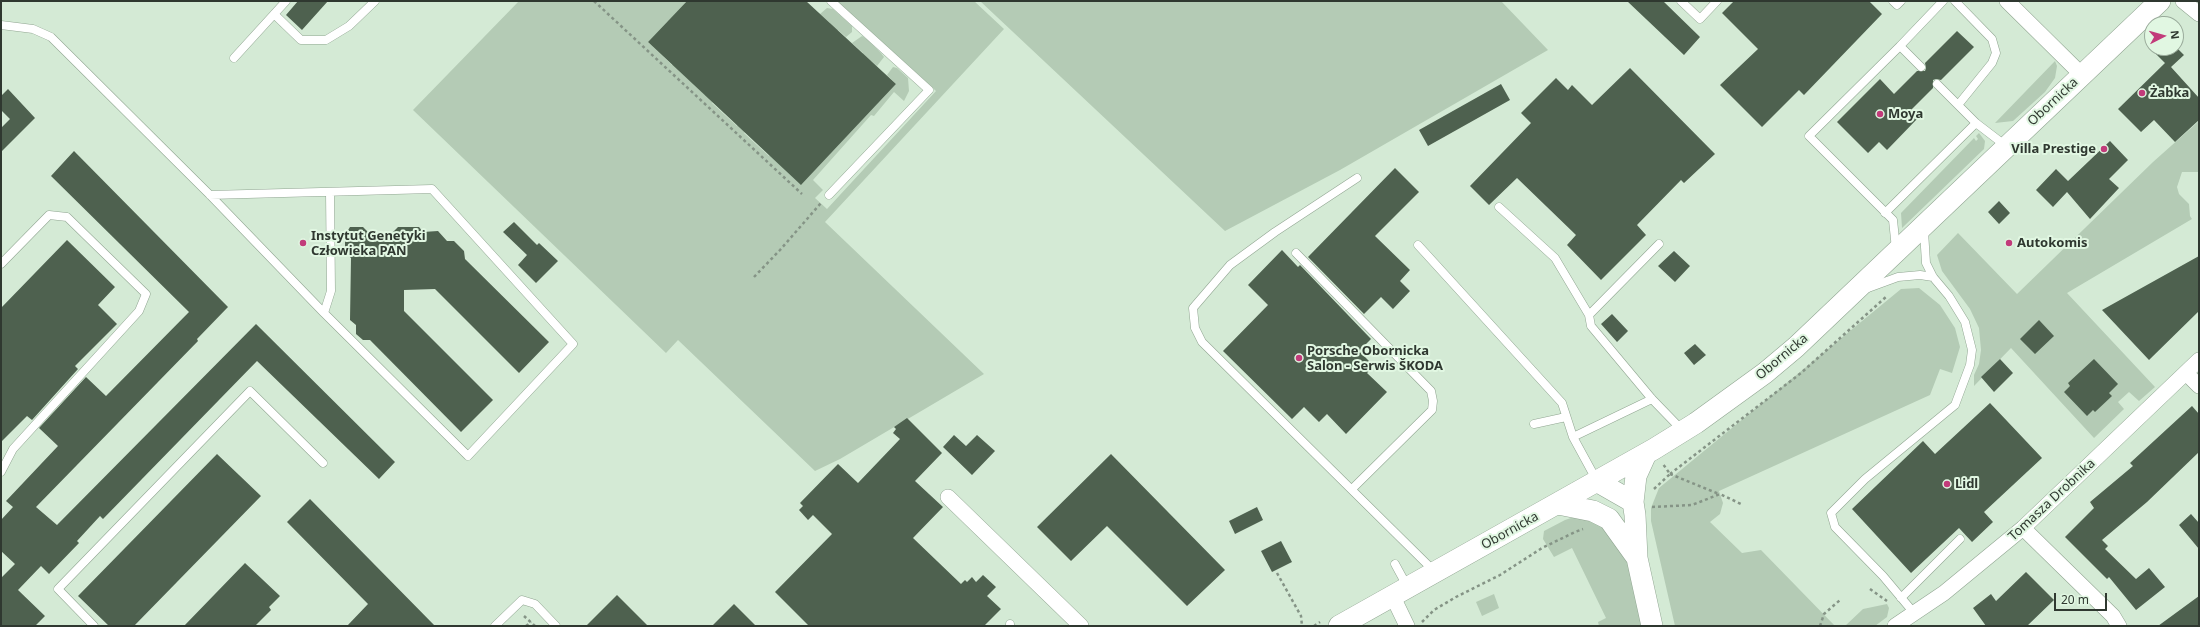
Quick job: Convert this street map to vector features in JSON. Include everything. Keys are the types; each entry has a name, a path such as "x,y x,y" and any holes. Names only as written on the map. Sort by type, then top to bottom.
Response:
{"main road":[{"name":"Obornicka","path":"1339,626 1598,482 1683,431 1765,373 1796,347 1896,250 2160,1"},
{"path":"1650,451 1636,476 1643,501 1635,515 1637,558 1652,626"},
{"path":"1598,482 1643,501"},
{"path":"1598,482 1609,519 1637,558"},
{"path":"1558,504 1593,511 1609,519"}],"street":[{"path":"2007,1 2082,75"},
{"path":"2183,1 2199,14"},
{"name":"Tomasza Drobnika","path":"1895,626 1944,592 2023,528 2199,360"},
{"path":"2186,373 2199,386"},
{"path":"948,497 1082,626"},
{"path":"2023,528 2113,616 2119,626"},
{"path":"1400,592 1407,626"}],"lane":[{"path":"234,58 286,1"},
{"path":"274,14 301,40 326,40 349,26 375,1"},
{"path":"829,194 930,90 831,1"},
{"path":"1681,1 1700,19 1717,1"},
{"path":"1893,1 1897,5 1901,1"},
{"path":"1896,250 1893,220 1809,136 1943,1"},
{"path":"1955,1 1992,39 1996,53 1992,63 1958,105"},
{"path":"1,25 33,29 51,37 210,195 324,313 468,456 573,344 432,189 210,195"},
{"path":"1900,46 1921,67"},
{"path":"1937,84 1976,124 2006,146"},
{"path":"1885,213 1976,124"},
{"path":"1357,178 1275,232 1230,266 1193,308 1195,328 1202,342 1352,489 1435,573"},
{"path":"324,313 331,291 330,192"},
{"path":"1499,207 1555,258 1589,315 1591,326 1652,399 1683,431"},
{"path":"1,264 50,215 67,217 146,294 139,311 12,449 1,472"},
{"path":"1914,613 1835,527 1831,513 1865,479 1955,405 1970,365 1972,350 1970,337 1965,322 1949,296 1933,277 1925,256 1925,224"},
{"path":"1589,315 1659,244"},
{"path":"1418,245 1562,403 1573,437 1598,482"},
{"path":"1296,253 1431,391 1433,401 1432,410 1352,489"},
{"path":"1852,294 1898,277 1920,275 1933,277"},
{"path":"94,626 58,588 250,391 323,463"},
{"path":"1573,437 1652,399"},
{"path":"1534,424 1566,417"},
{"path":"1901,598 1960,539"},
{"path":"1395,564 1400,592"},
{"path":"495,626 522,600 535,604 556,626"}],"path":[{"path":"594,1 802,194"},
{"path":"754,277 829,194"},
{"path":"1650,451 1670,474 1741,504"},
{"path":"1643,501 1670,474"},
{"path":"1643,501 1692,505 1720,494"},
{"path":"1419,626 1434,610 1456,597 1500,575 1542,548 1575,532 1588,528"},
{"path":"1277,573 1301,616 1302,626"},
{"path":"1870,588 1883,600 1889,602"},
{"path":"1820,626 1824,614 1840,600"},
{"path":"526,626 530,622"}],"green space":[{"path":"519,1 687,1 648,42 672,65 732,1 681,72 705,95 805,1 712,103 737,126 830,23 820,14 827,8 833,9 852,26 852,32 846,37 838,30 744,133 769,156 863,53 852,43 862,36 867,39 884,57 877,66 871,61 801,185 896,84 887,75 893,67 897,68 908,78 909,91 904,101 894,92 874,116 871,115 813,180 823,190 815,198 827,209 936,91 837,1 974,1 1004,29 825,222 984,374 840,459 815,471 678,340 666,353 413,110"},
{"path":"980,1 1501,1 1548,50 1340,170 1225,231"},
{"path":"2055,61 2057,66 2055,78 2045,92 2013,121 1995,123"},
{"path":"2199,121 2199,172 2182,172 2177,187 2179,194 2189,204 2190,216 2192,219 2067,293 2155,387 2139,401 2129,392 2118,402 2124,409 2094,438 2011,348 1974,386 1974,375 1979,364 1981,350 1979,328 1970,309 1942,271 1937,255 1958,233 2017,294 2153,162"},
{"path":"1979,133 1985,141 1984,149 1902,228 1901,213 1974,138 1976,141 1978,139 1976,136"},
{"path":"1919,288 1940,305 1955,328 1960,347 1952,373 1940,369 1930,395 1719,491 1723,503 1720,514 1710,522 1742,553 1761,550 1835,626 1675,626 1651,521 1651,508 1659,488 1901,289"},
{"path":"1574,517 1592,518 1616,540 1630,568 1643,626 1599,626 1598,622 1606,618 1572,548 1554,557 1543,539 1544,531"},
{"path":"1494,594 1499,608 1482,616 1476,602"},
{"path":"1887,604 1889,608 1887,617 1875,626 1845,626 1863,609"}],"building":[{"path":"298,1 328,1 302,30 286,15"},
{"path":"687,1 806,1 896,84 801,185 648,42"},
{"path":"1627,1 1663,1 1700,37 1684,55"},
{"path":"1734,1 1869,1 1882,14 1804,95 1799,90 1762,127 1720,85 1758,49 1722,13"},
{"name":"Moya","path":"1957,31 1974,47 1941,80 1933,80 1933,88 1911,110 1918,118 1887,150 1879,142 1868,153 1837,122 1880,79 1894,94 1917,71 1925,71 1925,63"},
{"path":"2158,56 2183,56 2171,67 2199,98 2199,120 2175,142 2154,120 2141,132 2118,109 2165,63"},
{"path":"1630,68 1715,154 1684,183 1681,180 1637,225 1646,235 1601,280 1567,245 1576,235 1517,178 1489,205 1470,186 1531,123 1521,113 1556,78 1568,90 1572,85 1592,105"},
{"path":"1501,84 1510,100 1428,146 1419,130"},
{"path":"8,89 35,118 1,152 1,128 10,119 1,110 1,96"},
{"path":"2110,141 2128,160 2109,179 2119,188 2090,219 2067,192 2053,207 2036,190 2056,169 2068,181"},
{"path":"74,151 228,307 197,339 198,341 36,507 57,525 256,324 395,462 379,479 257,361 103,519 100,516 77,541 79,543 49,574 41,566 18,590 45,616 35,626 1,626 1,578 15,564 1,551 1,520 13,507 6,501 58,446 39,428 86,377 106,396 189,312 51,176"},
{"path":"1395,168 1419,192 1375,236 1410,270 1400,281 1410,291 1393,309 1381,297 1364,314 1308,257"},
{"path":"1999,201 2010,213 1999,224 1988,212"},
{"path":"514,222 537,245 539,243 558,261 536,283 518,265 527,255 503,232"},
{"path":"350,227 363,227 368,232 393,232 398,227 419,227 423,232 438,231 447,241 454,241 464,251 465,259 549,342 519,373 435,289 404,290 404,311 493,400 461,432 370,340 363,340 356,334 356,325 350,320 351,258 345,252 345,235"},
{"path":"67,240 115,287 98,305 117,324 75,366 78,369 32,420 27,416 1,442 1,308"},
{"name":"Porsche Obornicka Salon - Serwis ŠKODA","path":"1282,250 1298,267 1300,265 1371,339 1359,351 1374,366 1367,373 1387,392 1346,434 1327,414 1319,422 1304,407 1292,419 1223,351 1268,305 1248,285"},
{"path":"1674,251 1690,266 1675,282 1658,266"},
{"path":"2199,256 2199,311 2149,360 2102,310"},
{"path":"1612,314 1628,331 1617,342 1601,324"},
{"path":"2039,320 2054,336 2035,354 2020,339"},
{"path":"1695,344 1706,355 1694,365 1684,353"},
{"path":"2000,359 2013,373 1994,392 1981,377"},
{"path":"2094,359 2118,384 2109,393 2112,396 2095,412 2093,410 2087,416 2064,392 2070,386 2068,383"},
{"name":"Lidl","path":"1990,403 2042,458 1984,512 1993,522 1972,542 1959,528 1911,573 1852,509 1923,441 1935,454"},
{"path":"2192,406 2199,414 2199,452 2147,502 2102,540 2108,546 2105,549 2136,579 2149,568 2165,587 2136,610 2109,577 2107,579 2065,537 2094,508 2090,502 2133,466 2130,463"},
{"path":"907,418 942,453 915,481 943,507 913,538 961,584 965,580 967,582 972,577 976,582 983,575 996,587 987,596 1001,609 984,626 809,626 775,592 832,534 813,515 808,520 799,510 803,506 800,503 838,464 858,483 900,439 893,433 896,429 894,427"},
{"path":"954,435 966,446 977,435 995,451 972,475 943,447"},
{"path":"217,454 261,496 134,626 109,626 78,596"},
{"path":"1111,454 1225,570 1187,606 1107,526 1071,561 1037,527"},
{"path":"310,499 435,626 347,626 368,604 287,522"},
{"path":"1257,507 1263,520 1235,534 1229,521"},
{"path":"2191,514 2199,523 2199,549 2179,525"},
{"path":"1281,541 1292,562 1272,572 1261,551"},
{"path":"245,563 280,596 269,607 271,610 255,626 184,626"},
{"path":"2026,572 2054,600 2027,626 1986,626 1973,608 1991,594 1996,601"},
{"path":"617,595 648,626 586,626"},
{"path":"2199,596 2199,626 2158,626"},
{"path":"734,604 756,626 712,626"}],"place":[{"name":"Żabka","path":"2142,93"},
{"name":"Moya","path":"1880,114"},
{"name":"Villa Prestige","path":"2104,149"},
{"name":"Instytut Genetyki Człowieka PAN","path":"303,243"},
{"name":"Autokomis","path":"2009,243"},
{"name":"Porsche Obornicka Salon - Serwis ŠKODA","path":"1299,358"},
{"name":"Lidl","path":"1947,484"}]}
